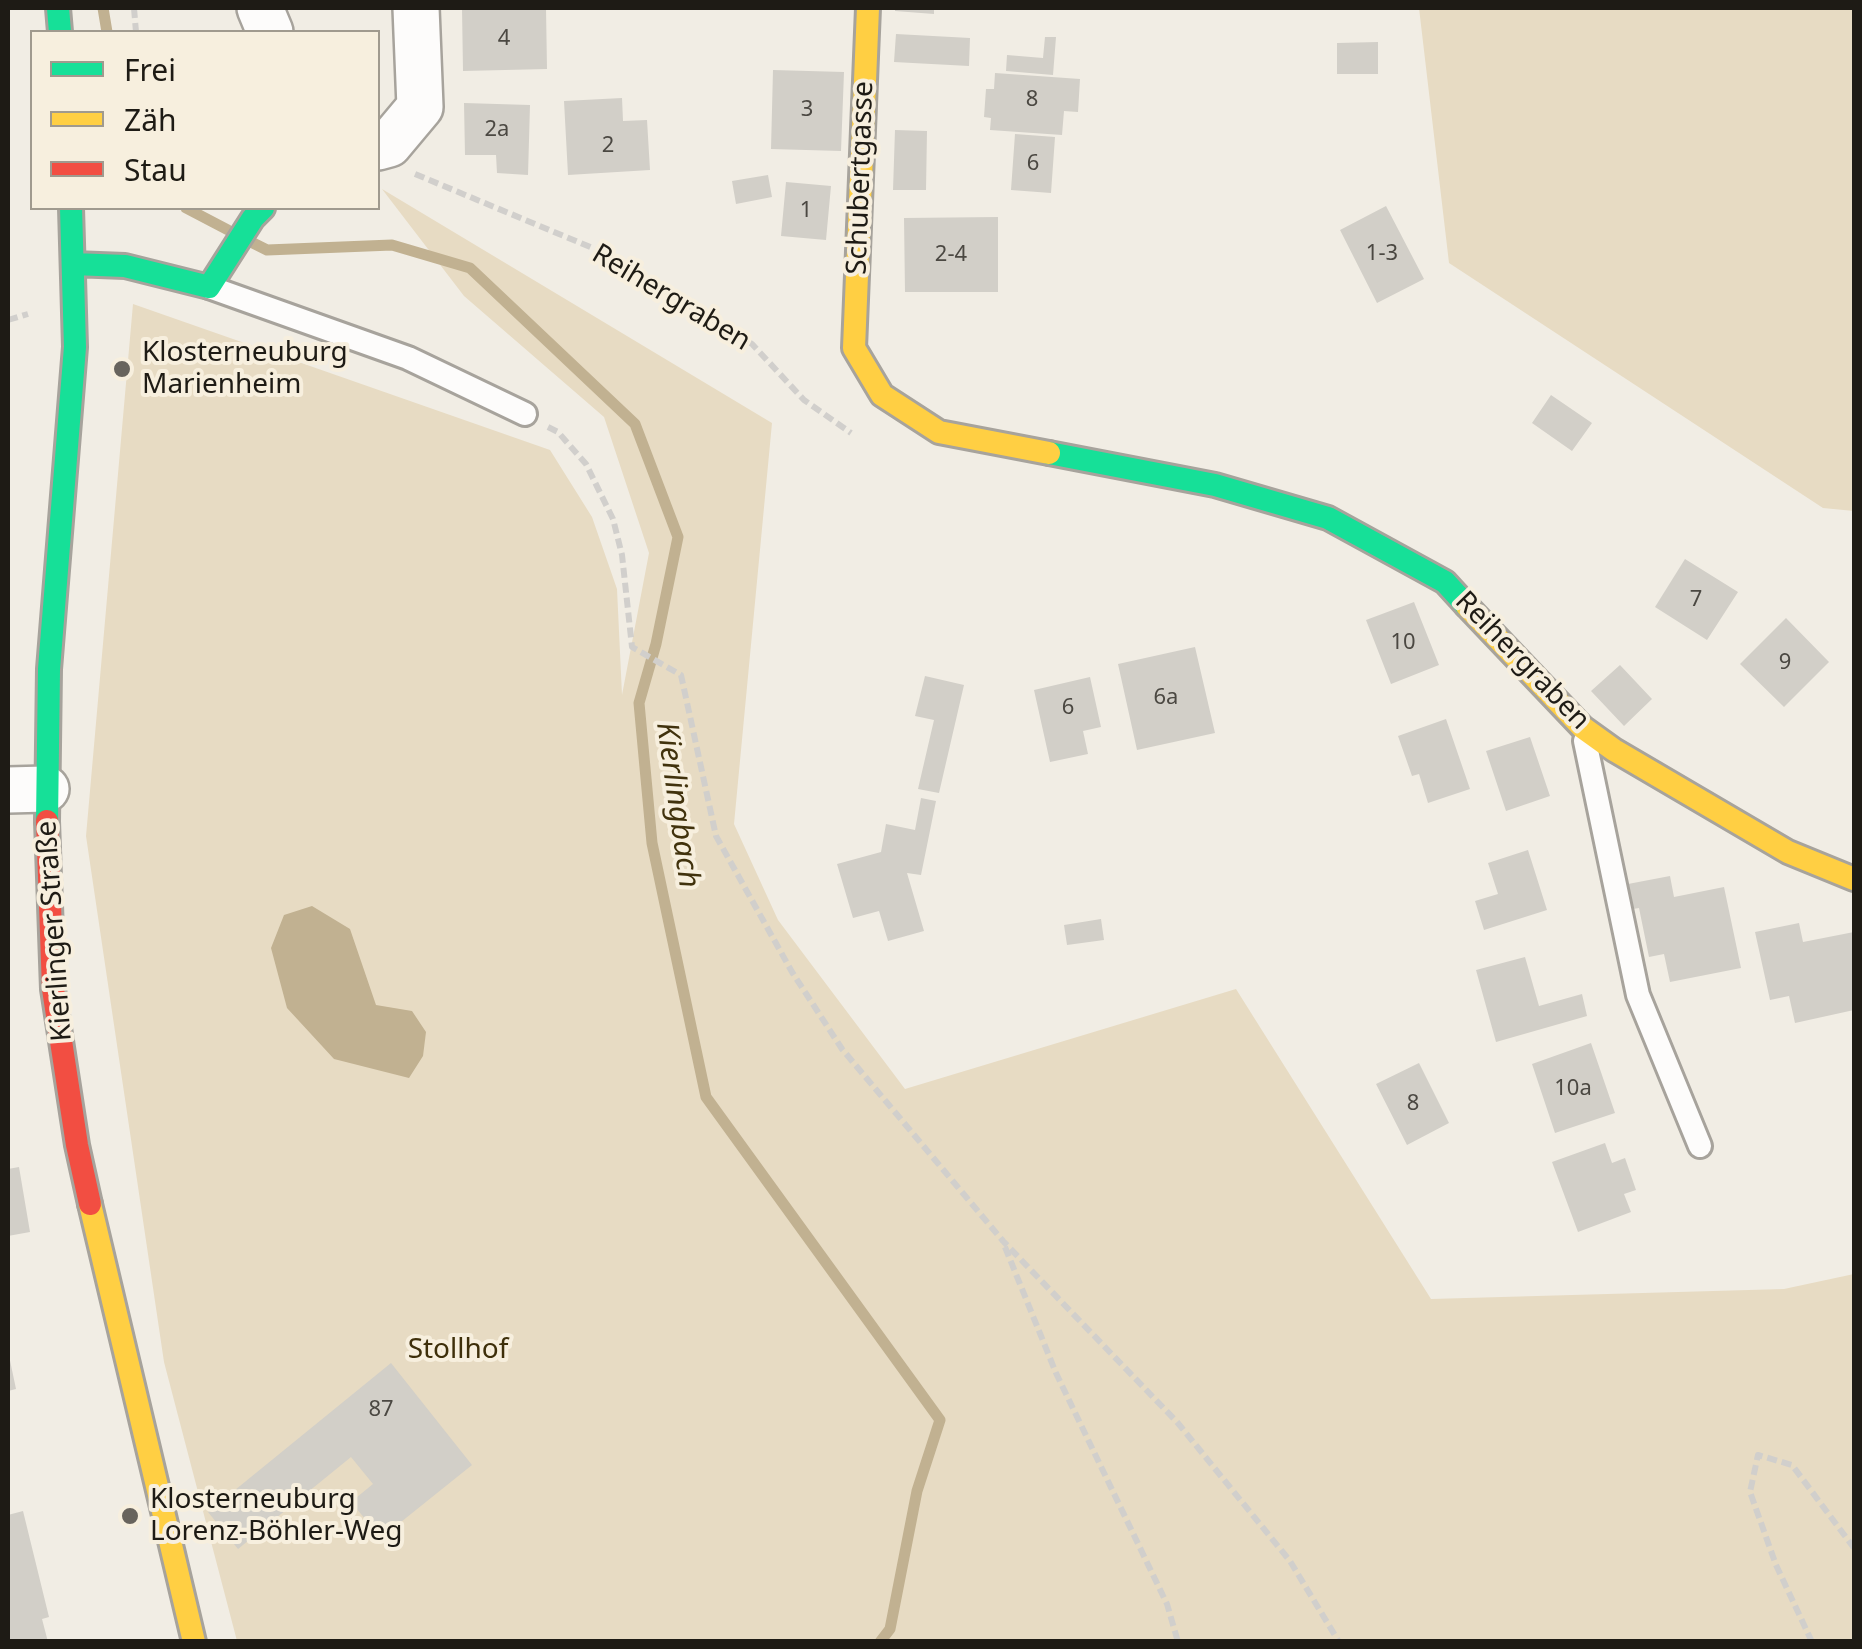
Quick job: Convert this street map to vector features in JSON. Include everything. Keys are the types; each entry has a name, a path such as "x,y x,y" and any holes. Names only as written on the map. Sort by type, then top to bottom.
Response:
{"street":[{"path":"380,146 389,144 420,107 416,8"},
{"name":"Schubertgasse","path":"854,348 868,8"},
{"name":"Kierlinger Straße","path":"71,210 75,347 49,669 26,790 77,1145 144,1443 194,1642"},
{"path":"74,264 125,266 209,287 258,213"},
{"name":"Reihergraben","path":"854,348 882,396 939,432 1214,486 1328,518 1445,582 1582,728 1614,750 1788,852 1854,878"}],"lane":[{"path":"209,287 408,358 525,414"},
{"path":"1582,728 1638,995 1700,1146"}],"path":[{"name":"Reihergraben","path":"415,174 595,250 752,344 804,400 854,435"},
{"path":"8,320 26,314"},
{"path":"525,414 558,432 586,464 613,519 622,556 632,647 681,676 716,836 792,972 842,1048 1003,1241 1177,1422 1290,1562 1339,1642"},
{"path":"1003,1241 1056,1373 1167,1604 1178,1642"},
{"path":"1812,1642 1776,1565 1750,1492 1758,1455 1792,1465 1854,1548"}],"green space":[{"path":"1419,8 1854,8 1854,511 1823,508 1449,263"},
{"name":"Stollhof","path":"382,189 772,423 734,824 778,920 905,1089 1236,989 1431,1299 1784,1289 1854,1274 1854,1641 237,1641 164,1362 86,836 133,304 550,450 592,517 617,589 622,695 649,553 604,417 464,296"}],"shaded area":[{"path":"312,906 350,929 376,1005 412,1011 426,1032 423,1056 409,1078 334,1059 287,1008 271,948 284,915"}],"building":[{"path":"462,8 546,8 547,69 463,71"},
{"path":"934,8 934,14 895,11"},
{"path":"896,34 970,38 969,66 894,62"},
{"path":"1045,37 1056,37 1053,75 1006,71 1007,55 1043,58"},
{"path":"1378,42 1378,74 1337,74 1337,43"},
{"path":"773,70 844,72 841,151 771,149"},
{"path":"995,73 1080,79 1078,112 1064,111 1062,135 990,130 991,118 984,117 986,89 994,89"},
{"path":"622,98 623,121 647,120 650,170 568,175 564,101"},
{"path":"464,103 530,105 528,175 497,173 496,155 465,155"},
{"path":"895,130 927,131 926,190 893,190"},
{"path":"1015,134 1055,137 1051,193 1011,190"},
{"path":"768,175 772,197 736,204 732,181"},
{"path":"786,182 831,186 826,240 781,236"},
{"path":"1386,206 1424,279 1377,303 1340,230"},
{"path":"998,217 998,292 905,292 904,218"},
{"path":"1551,395 1592,423 1572,451 1532,423"},
{"path":"1685,559 1738,592 1707,640 1655,607"},
{"path":"1414,602 1439,665 1391,684 1366,620"},
{"path":"1786,618 1829,662 1784,707 1740,664"},
{"path":"1195,647 1215,733 1137,750 1118,664"},
{"path":"1620,665 1652,699 1624,726 1591,691"},
{"path":"925,676 964,685 939,793 918,789 934,720 915,716"},
{"path":"1090,677 1101,727 1083,731 1088,754 1050,762 1034,690"},
{"path":"1446,719 1470,789 1428,803 1419,774 1412,776 1398,736"},
{"path":"1530,737 1550,796 1506,811 1486,751"},
{"path":"921,798 936,801 921,875 907,873 924,931 888,941 879,911 853,918 837,864 881,852 886,824 915,830"},
{"path":"1528,850 1547,910 1484,930 1475,901 1498,894 1488,863"},
{"path":"1670,876 1674,897 1724,887 1741,968 1670,982 1664,954 1649,957 1639,908 1633,909 1628,884"},
{"path":"1101,919 1104,940 1067,945 1064,925"},
{"path":"1799,923 1803,942 1854,932 1854,1010 1795,1023 1789,996 1770,1000 1755,932"},
{"path":"1525,957 1539,1006 1582,994 1587,1016 1496,1042 1476,970"},
{"path":"1591,1043 1615,1113 1555,1133 1532,1064"},
{"path":"1419,1063 1449,1123 1407,1145 1376,1084"},
{"path":"1605,1143 1612,1163 1625,1158 1636,1190 1624,1194 1631,1212 1578,1232 1552,1162"},
{"path":"19,1167 30,1232 8,1236 8,1169"},
{"path":"8,1351 16,1389 8,1391"},
{"path":"391,1363 472,1465 381,1538 351,1502 373,1484 351,1457 238,1549 208,1512"},
{"path":"23,1511 49,1617 42,1619 48,1642 8,1642 8,1515"}],"waterway":[{"name":"Kierlingbach","path":"103,8 107,30"},
{"name":"Kierlingbach","path":"190,210 228,230"},
{"name":"Kierlingbach","path":"253,243 267,250 392,245 470,268 635,424 678,537 656,644 639,703 652,843 706,1097 940,1420 917,1491 890,1629 880,1642"}],"traffic: fast":[{"path":"58,8 60,30"},
{"path":"47,821 49,669 75,347 71,210"},
{"path":"73,264 125,266 209,287 261,210"},
{"path":"1049,453 1215,485 1328,518 1445,582 1466,605"}],"traffic: slow":[{"path":"868,8 854,348 882,395 939,432 1049,453"},
{"path":"1466,605 1582,727 1614,750 1788,852 1854,879"},
{"path":"90,1204 194,1642"}],"traffic: jam":[{"path":"47,821 53,989 90,1204"}],"place":[{"name":"Klosterneuburg Marienheim","path":"122,369"},
{"name":"Klosterneuburg Lorenz-Böhler-Weg","path":"130,1516"}]}
